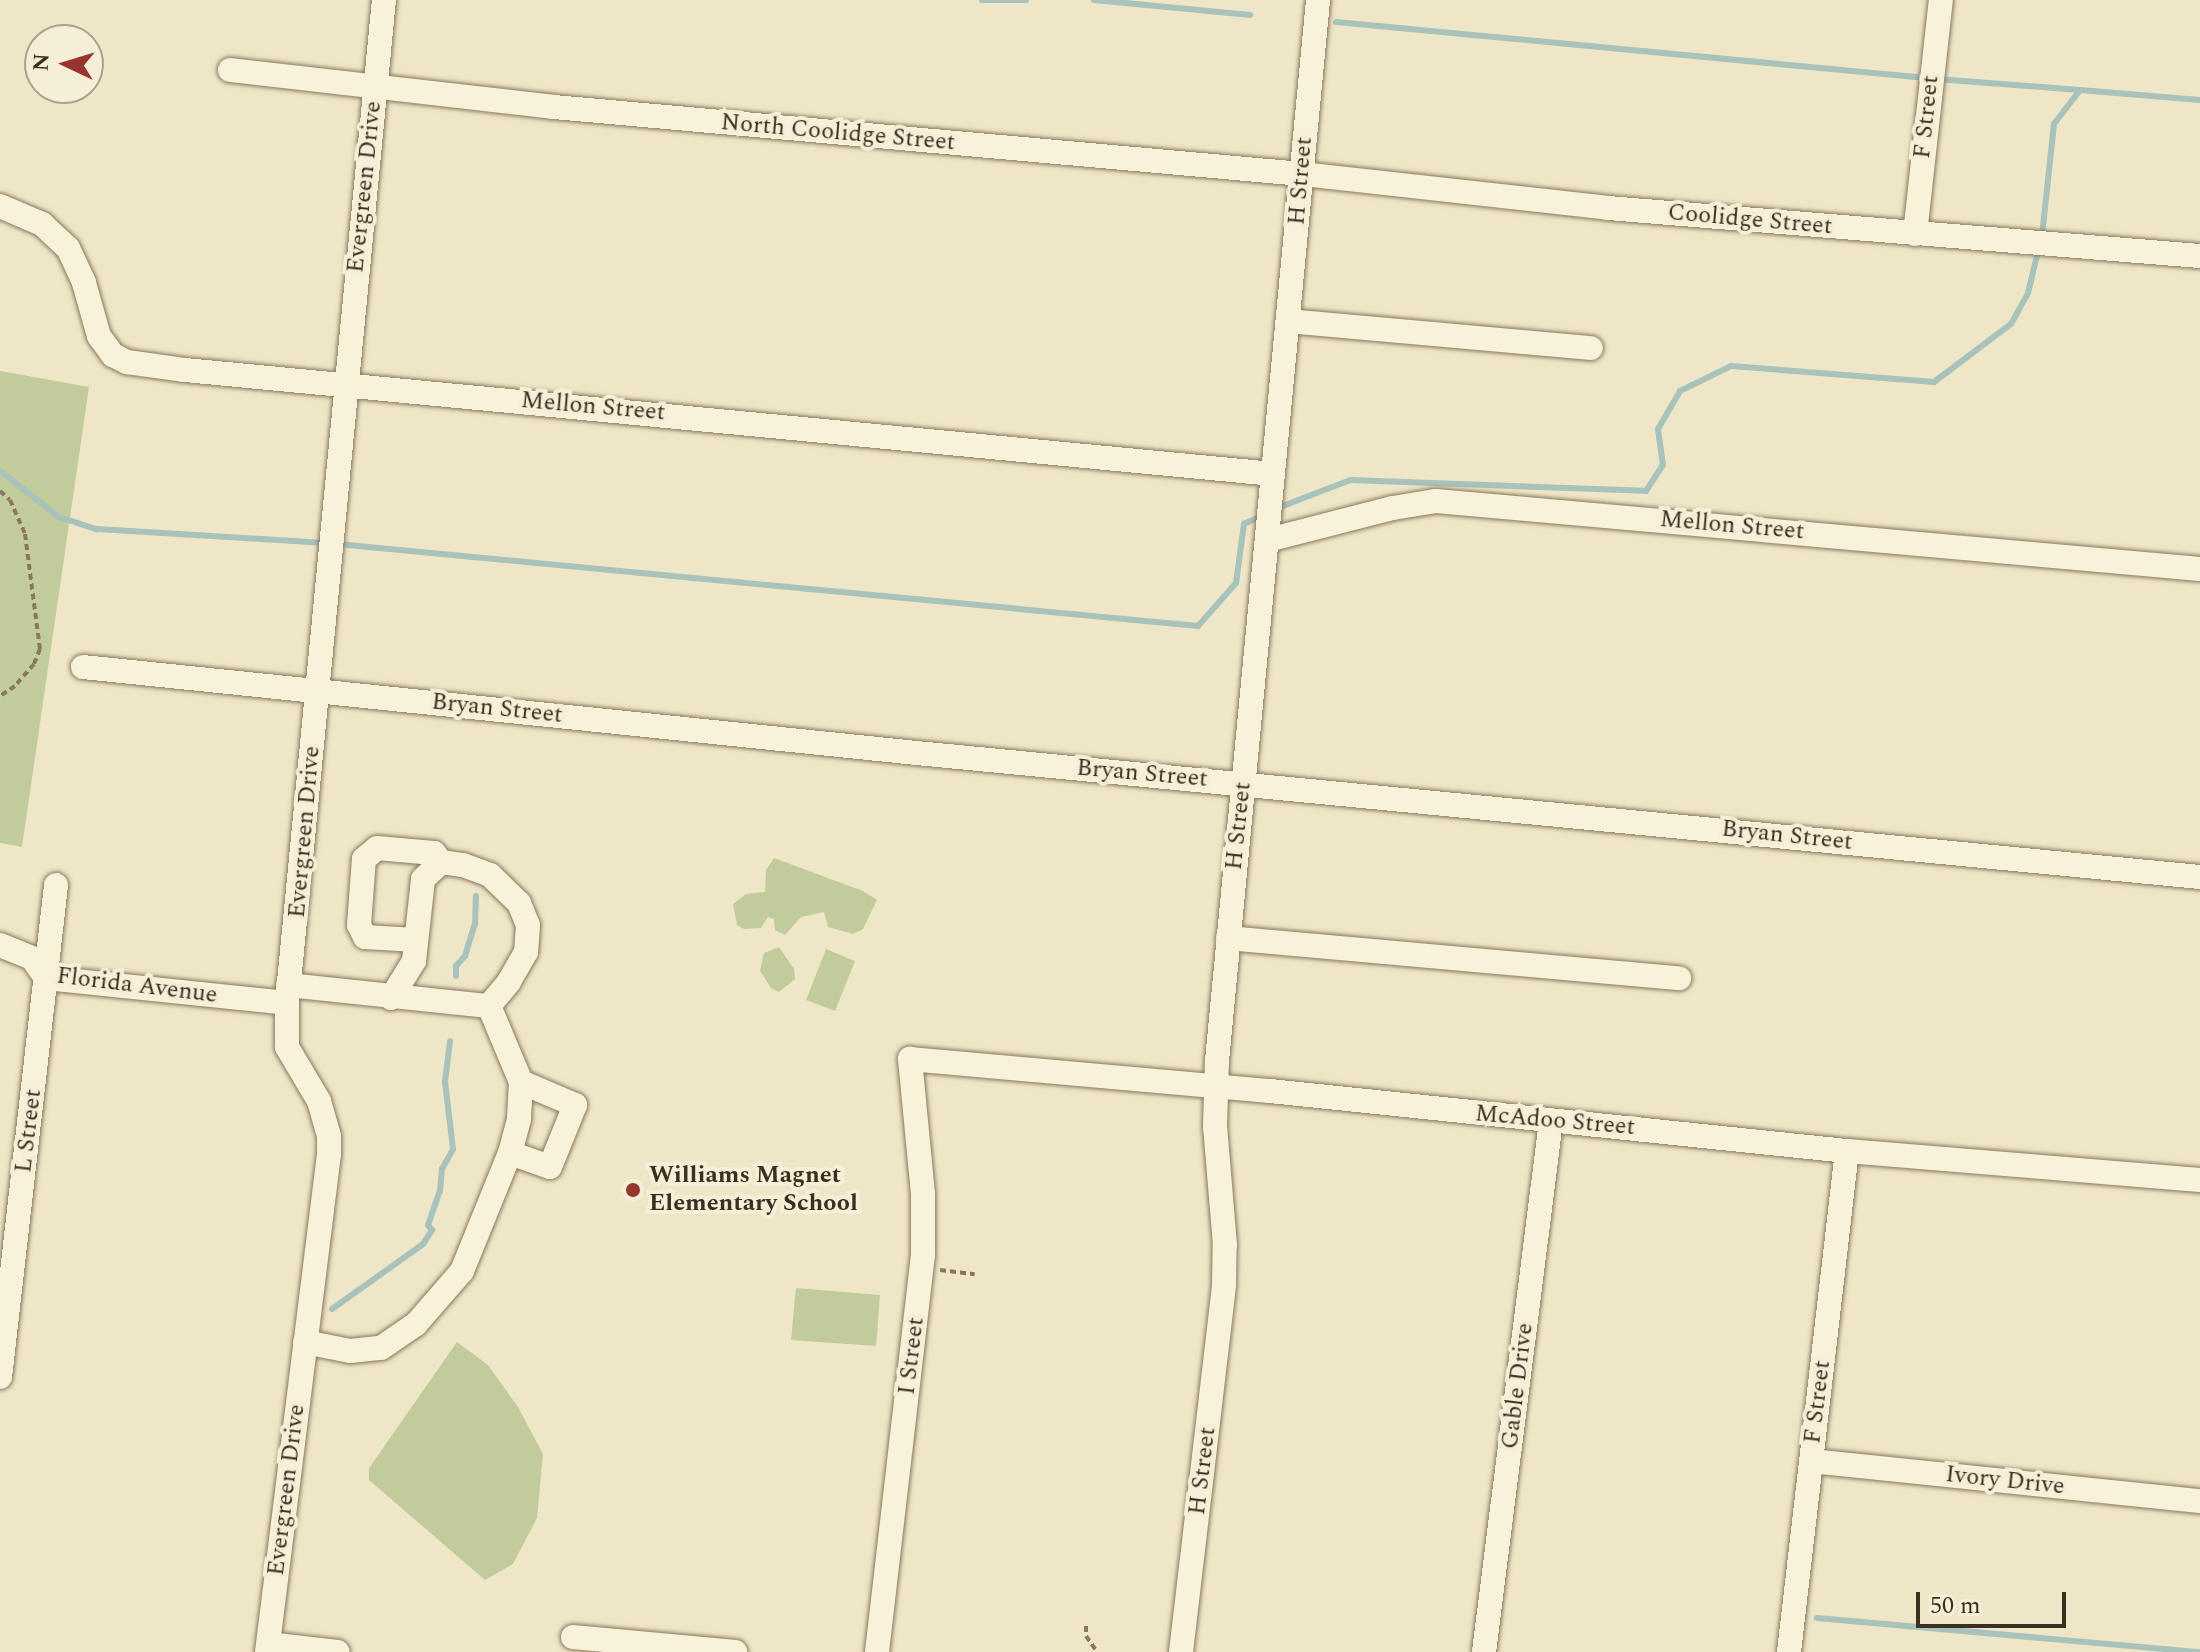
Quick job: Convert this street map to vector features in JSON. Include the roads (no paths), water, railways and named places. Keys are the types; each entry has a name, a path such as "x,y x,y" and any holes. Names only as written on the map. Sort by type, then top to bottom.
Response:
{"street":[{"name":"Evergreen Drive","path":"268,1648 329,1136 319,1101 287,1047 287,994 332,561 384,0"},
{"name":"H Street","path":"1181,1652 1224,1284 1225,1245 1215,1127 1217,1086 1228,938 1318,0"},
{"name":"F Street","path":"1915,234 1941,0"},
{"name":"North Coolidge Street","path":"230,70 586,110 1302,174"},
{"name":"Coolidge Street","path":"1302,174 1608,208 2200,256"},
{"name":"Mellon Street","path":"0,206 42,224 68,248 84,283 99,336 113,355 127,362 1272,481"},
{"path":"1288,321 1591,348"},
{"name":"Mellon Street","path":"1268,533 1436,501 2200,569"},
{"name":"Bryan Street","path":"83,667 2200,877"},
{"path":"305,1342 334,1349 369,1351 398,1339 416,1324 462,1271 510,1153 519,1119 521,1082 489,1006 509,982 526,952 528,925 519,903 490,875 441,862 434,853 377,848 364,859 359,925 365,937 416,940"},
{"path":"391,998 414,961 423,879 441,862"},
{"name":"L Street","path":"0,1377 56,885"},
{"path":"1228,938 1679,978"},
{"name":"Florida Avenue","path":"0,945 32,958 46,978 489,1006"},
{"name":"McAdoo Street","path":"910,1059 1217,1086 1847,1151 2200,1180"},
{"name":"I Street","path":"877,1652 922,1267 923,1194 910,1059"},
{"path":"510,1153 550,1167 575,1105 521,1082"},
{"name":"Gable Drive","path":"1484,1652 1551,1121"},
{"name":"F Street","path":"1789,1652 1847,1151"},
{"name":"Ivory Drive","path":"1811,1461 2200,1501"},
{"path":"573,1637 735,1652"},
{"path":"268,1648 338,1652"}],"waterway":[{"path":"982,0 1026,0"},
{"path":"1094,0 1250,15"},
{"path":"1336,22 1926,78"},
{"path":"1937,79 2080,90"},
{"path":"2042,236 2054,124 2080,90 2200,100"},
{"path":"1275,509 1350,480 1646,491 1663,465 1658,429 1680,391 1731,366 1934,382 2011,324 2028,293 2039,247"},
{"path":"0,471 59,517 97,529 326,543"},
{"path":"337,544 1198,626 1236,583 1244,524 1261,516"},
{"path":"456,976 456,966 465,956 475,924 476,896"},
{"path":"332,1309 423,1244 432,1230 428,1225 440,1191 442,1169 453,1149 445,1082 450,1041"},
{"path":"1817,1618 2200,1652"}],"place":[{"name":"Williams Magnet Elementary School","path":"633,1190"}]}
